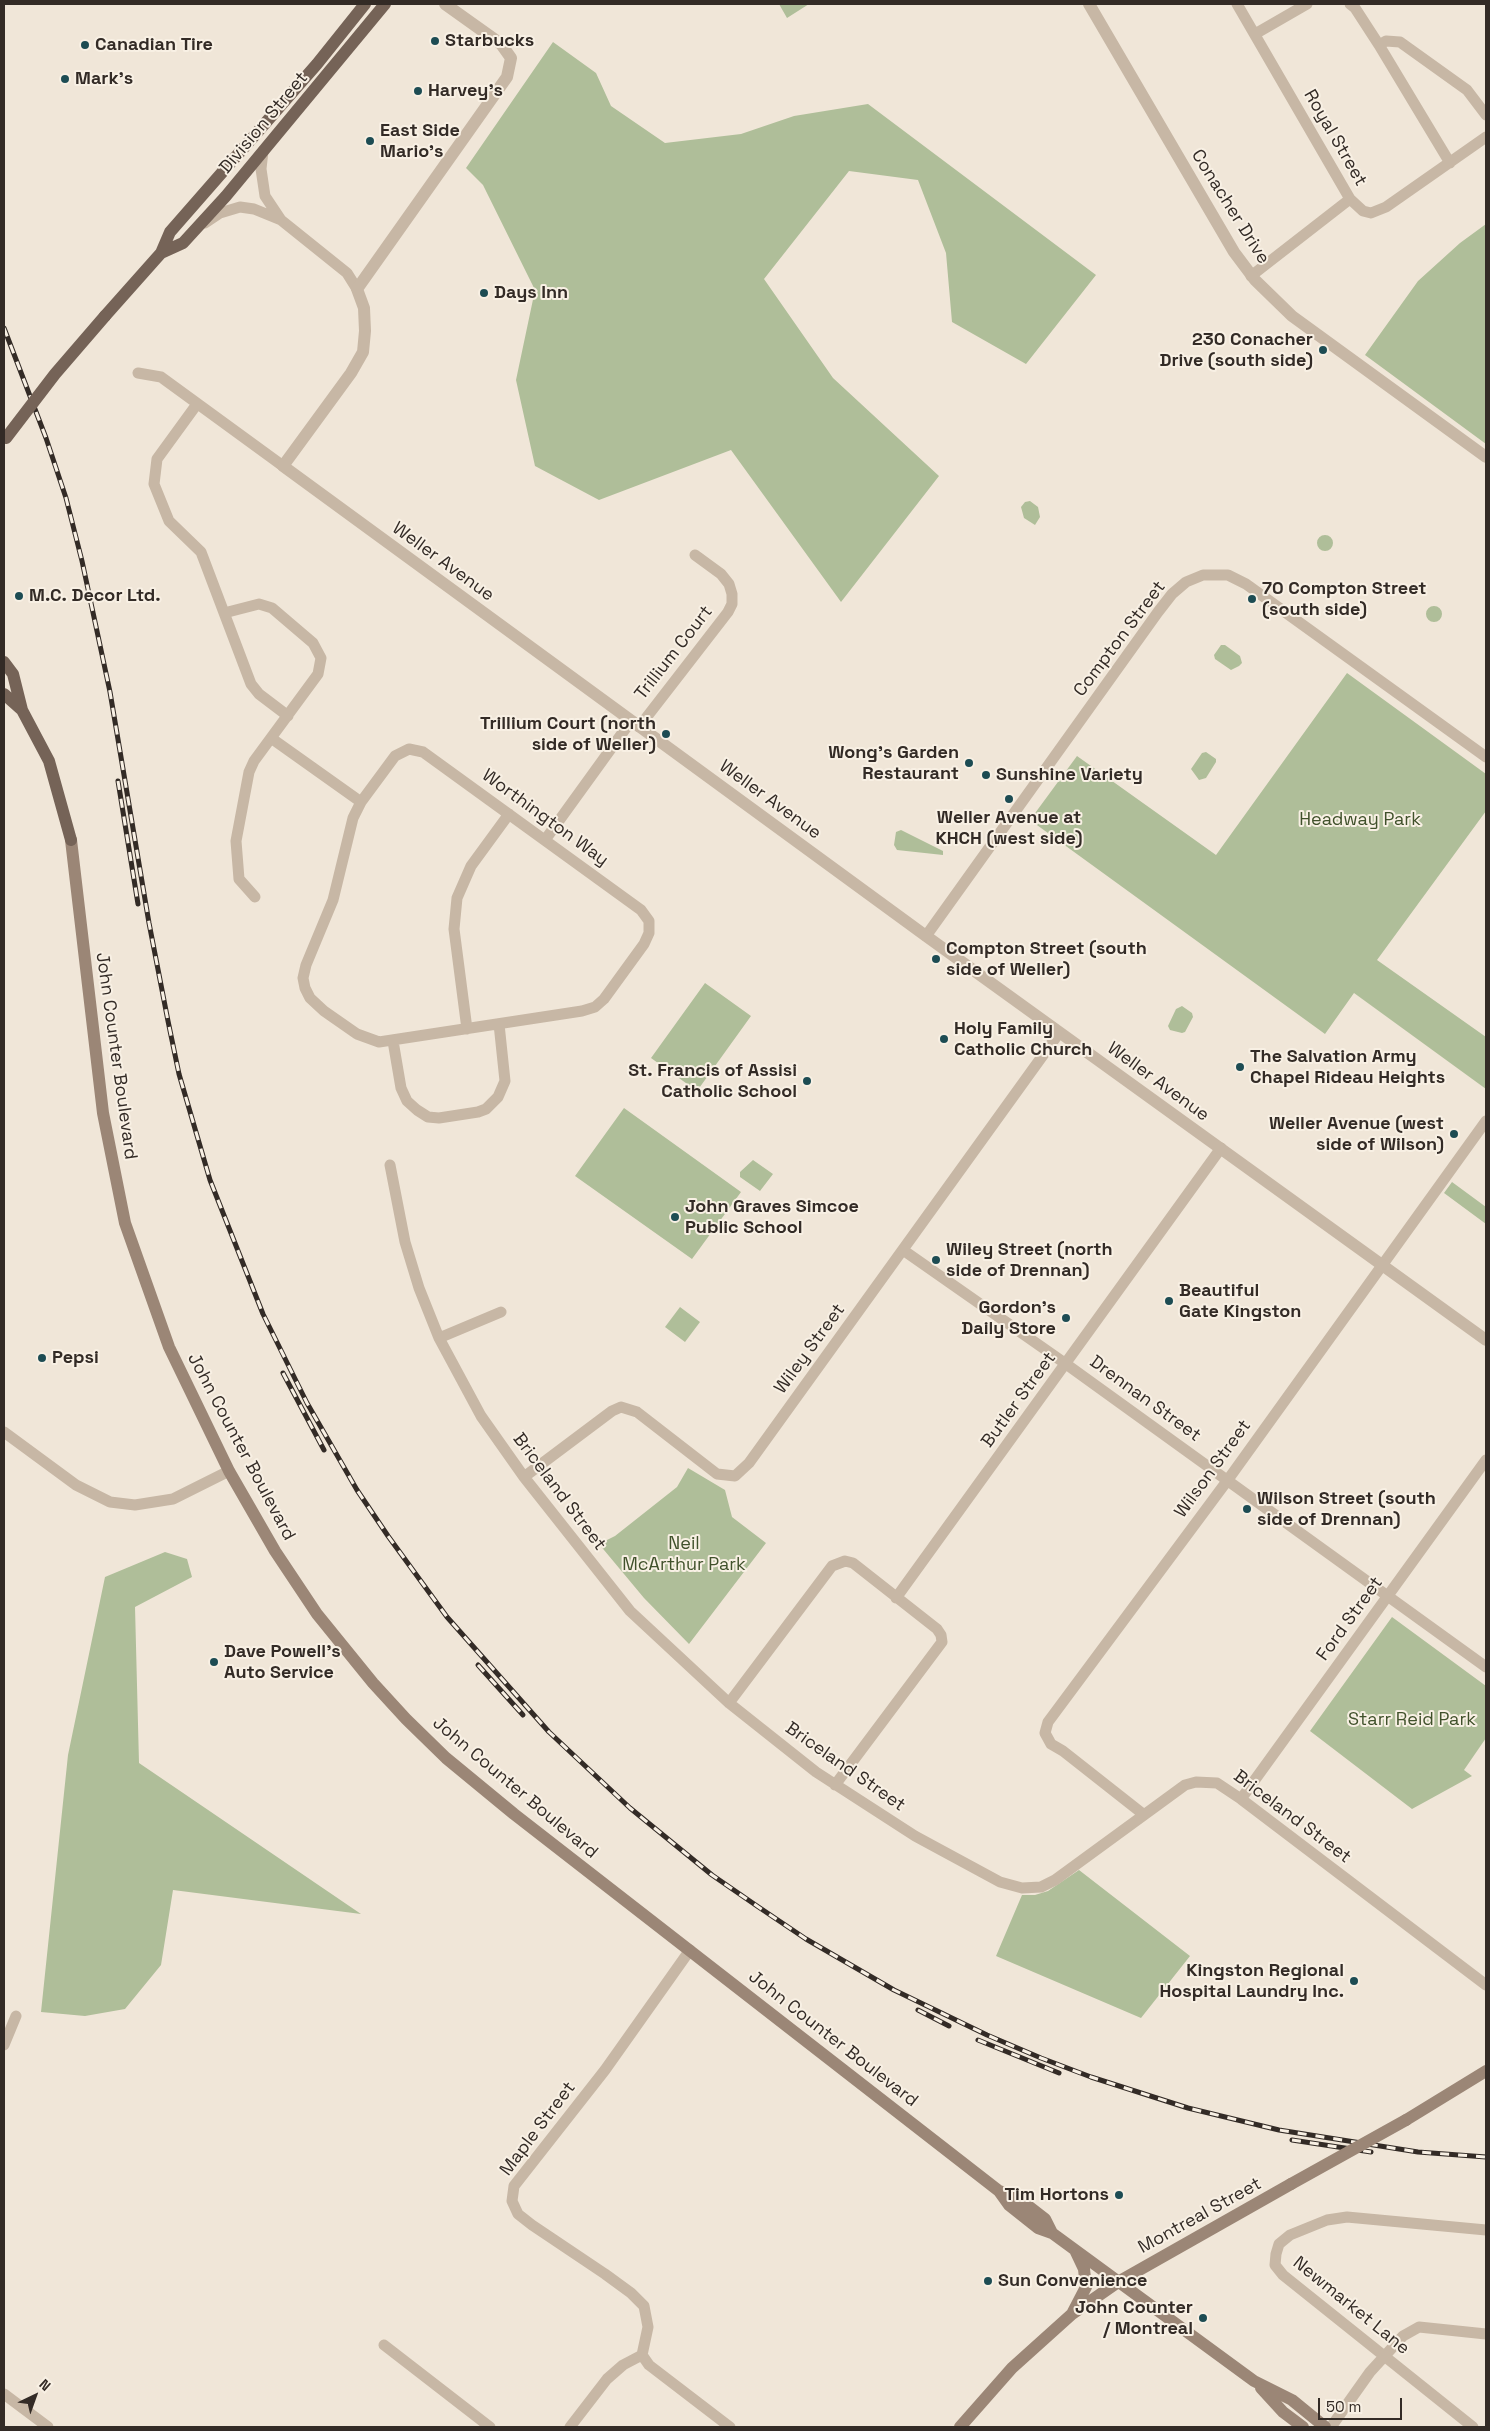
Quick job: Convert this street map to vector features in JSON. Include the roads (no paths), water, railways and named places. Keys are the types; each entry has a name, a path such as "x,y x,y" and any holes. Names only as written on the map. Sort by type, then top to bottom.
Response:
{"main road":[{"name":"Division Street","path":"5,441 55,374 160,253 170,232 317,64 365,4"},
{"name":"Division Street","path":"160,253 183,243 386,4"},
{"path":"4,662 12,674 22,710"},
{"path":"4,694 22,710"},
{"name":"John Counter Boulevard","path":"22,710 49,761 71,840 103,1113 125,1223 169,1347 229,1471 275,1551 317,1614 373,1684 406,1719 446,1758 514,1814 999,2191 1014,2195 1045,2219 1052,2232 1074,2249 1254,2381 1292,2400 1326,2427"},
{"name":"Montreal Street","path":"960,2427 1012,2368 1072,2314 1118,2282 1406,2120 1486,2071"},
{"path":"1072,2314 1086,2287 1084,2269 1074,2249"},
{"name":"John Counter Boulevard","path":"1254,2381 1283,2412 1303,2427"}],"street":[{"path":"357,289 502,85 510,68 511,58 501,44 445,4"},
{"name":"Conacher Drive","path":"1089,4 1229,244 1251,276 1268,295 1292,316 1486,457"},
{"name":"Royal Street","path":"1237,4 1350,199 1363,211 1371,213 1378,211 1486,137"},
{"path":"1255,34 1307,4"},
{"path":"1350,4 1355,8 1379,45 1450,163"},
{"path":"1379,45 1386,41 1400,42 1467,90 1486,115"},
{"path":"263,151 261,169 262,189 281,220"},
{"path":"1251,276 1350,199"},
{"path":"138,373 161,377 283,466 351,372 363,352 365,331 364,308 357,289 347,273 281,220 240,207 220,213 195,229"},
{"path":"197,404 157,459 154,484 169,521 201,552 251,684 259,694 288,716"},
{"name":"Weller Avenue","path":"283,466 1059,1033 1486,1340"},
{"name":"Trillium Court","path":"545,840 635,724 728,612 732,604 729,584 721,574 695,555"},
{"name":"Compton Street","path":"926,936 1158,612 1172,594 1186,582 1203,575 1228,576 1246,584 1486,757"},
{"path":"224,613 253,605 272,608 313,643 321,658 318,674 271,738 249,772 236,842 239,879 255,897"},
{"path":"271,738 361,802"},
{"name":"Worthington Way","path":"416,749 423,752 545,840 641,910 649,921 649,933 604,999 595,1007 379,1042 368,1039 324,1011 310,998 303,978 306,965 333,900 353,818 361,802 395,756 402,751 416,749"},
{"path":"467,1029 454,929 457,898 471,866 509,814"},
{"path":"393,1041 401,1088 407,1101 417,1110 428,1117 439,1118 478,1112 486,1109 498,1097 505,1081 499,1024"},
{"name":"Wiley Street","path":"524,1476 612,1410 621,1408 636,1412 717,1474 735,1476 749,1463 1059,1033"},
{"name":"Wilson Street","path":"1143,1814 1063,1751 1051,1744 1044,1733 1048,1722 1227,1481 1486,1122"},
{"name":"Butler Street","path":"896,1598 1221,1148"},
{"name":"Briceland Street","path":"390,1165 405,1242 419,1288 439,1338 481,1416 524,1476 630,1611 729,1703 835,1785 915,1836 1000,1882 1022,1888 1041,1887 1054,1880 1176,1790 1196,1782 1217,1783 1241,1799 1486,1985"},
{"name":"Drennan Street","path":"903,1250 1066,1364 1486,1667"},
{"path":"439,1338 501,1312"},
{"path":"4,1432 76,1485 110,1502 134,1504 173,1499 229,1471"},
{"name":"Ford Street","path":"1241,1799 1486,1460"},
{"path":"729,1703 837,1563 845,1561 853,1563 937,1630 942,1635 942,1642 835,1785"},
{"name":"Maple Street","path":"642,2355 648,2327 644,2306 606,2274 518,2214 512,2202 514,2186 605,2070 690,1950"},
{"path":"4,2045 16,2016"},
{"name":"Newmarket Lane","path":"1473,2427 1283,2275 1275,2265 1279,2244 1290,2235 1310,2225 1326,2220 1347,2217 1486,2230"},
{"path":"1331,2427 1383,2356 1403,2336 1418,2327 1486,2334"},
{"path":"384,2345 490,2427"},
{"path":"570,2427 607,2378 623,2365 642,2355 649,2365 730,2427"},
{"path":"4,2394 48,2427"}],"railway":[{"path":"4,328 46,438 66,498 82,561 110,692 149,923 168,1021 179,1074 210,1180 263,1314 307,1403 357,1490 447,1617 549,1732 630,1808 712,1875 806,1939 894,1990 987,2035 1041,2058 1091,2077 1188,2108 1279,2130 1418,2152 1486,2157"},
{"path":"118,781 138,904"},
{"path":"283,1373 324,1450"},
{"path":"478,1665 523,1715"},
{"path":"918,2010 949,2026"},
{"path":"978,2040 1059,2073"},
{"path":"1292,2140 1371,2152"}],"place":[{"name":"Starbucks","path":"435,41"},
{"name":"Canadian Tire","path":"85,45"},
{"name":"Mark's","path":"65,79"},
{"name":"Harvey's","path":"418,91"},
{"name":"East Side Mario's","path":"370,141"},
{"name":"Days Inn","path":"484,293"},
{"name":"230 Conacher Drive (south side)","path":"1323,350"},
{"name":"M.C. Decor Ltd.","path":"19,596"},
{"name":"70 Compton Street (south side)","path":"1252,599"},
{"name":"Trillium Court (north side of Weller)","path":"666,734"},
{"name":"Wong's Garden Restaurant","path":"969,763"},
{"name":"Sunshine Variety","path":"986,775"},
{"name":"Weller Avenue at KHCH (west side)","path":"1009,799"},
{"name":"Compton Street (south side of Weller)","path":"936,959"},
{"name":"Holy Family Catholic Church","path":"944,1039"},
{"name":"The Salvation Army Chapel Rideau Heights","path":"1240,1067"},
{"name":"St. Francis of Assisi Catholic School","path":"807,1081"},
{"name":"Weller Avenue (west side of Wilson)","path":"1454,1134"},
{"name":"John Graves Simcoe Public School","path":"675,1217"},
{"name":"Wiley Street (north side of Drennan)","path":"936,1260"},
{"name":"Beautiful Gate Kingston","path":"1169,1301"},
{"name":"Gordon's Daily Store","path":"1066,1318"},
{"name":"Pepsi","path":"42,1358"},
{"name":"Wilson Street (south side of Drennan)","path":"1247,1509"},
{"name":"Dave Powell's Auto Service","path":"214,1662"},
{"name":"Kingston Regional Hospital Laundry Inc.","path":"1354,1981"},
{"name":"Tim Hortons","path":"1119,2195"},
{"name":"Sun Convenience","path":"988,2281"},
{"name":"John Counter / Montreal","path":"1203,2318"}],"park label":[{"name":"Headway Park","path":"1360,820"},
{"name":"Neil McArthur Park","path":"684,1554"},
{"name":"Starr Reid Park","path":"1412,1720"}]}
